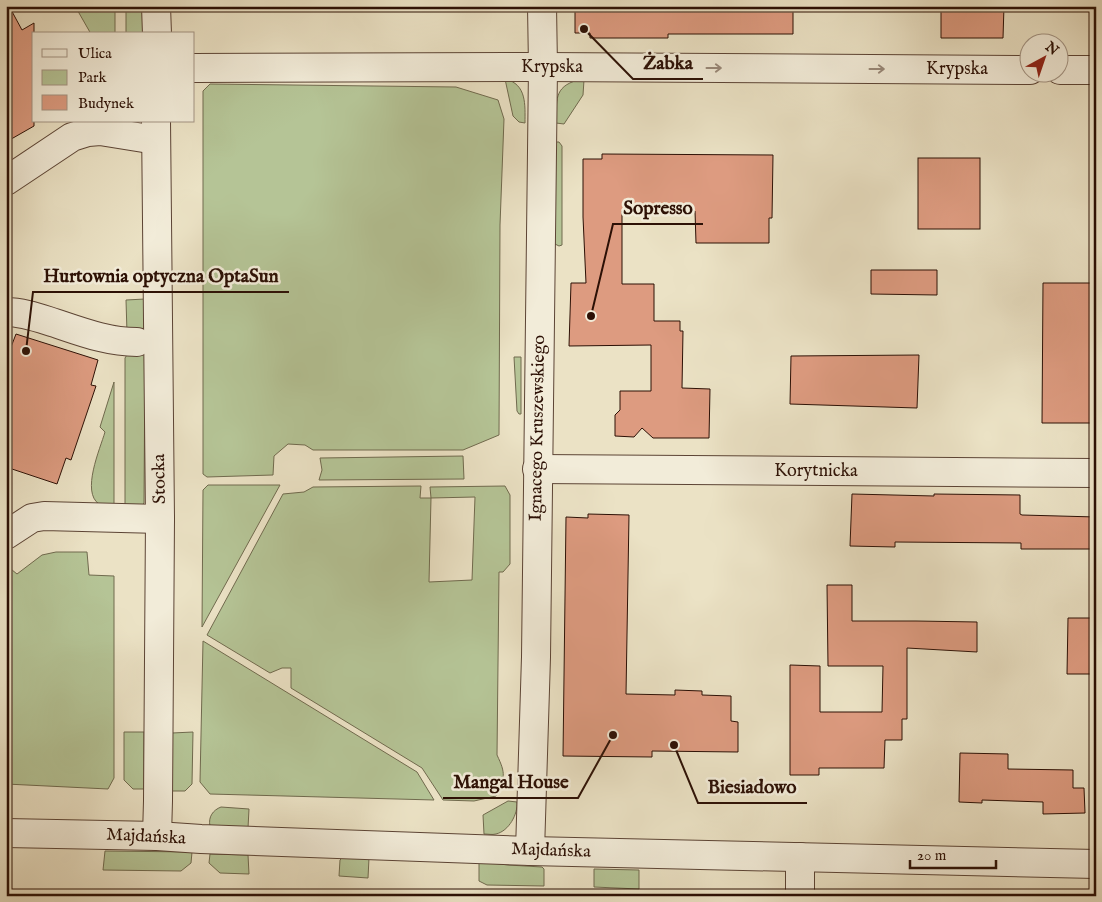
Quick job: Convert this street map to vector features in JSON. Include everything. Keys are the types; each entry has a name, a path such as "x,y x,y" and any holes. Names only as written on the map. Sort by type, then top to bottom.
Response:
{"street":[{"path":"156,6 157,32"},
{"name":"Ignacego Kruszewskiego","path":"530,851 536,657 543,67 542,6"},
{"name":"Krypska","path":"195,68 543,67 1020,70"},
{"path":"1070,70 1096,70"},
{"path":"6,181 72,136 100,131 156,131"},
{"name":"Stocka","path":"156,131 160,519 156,836"},
{"path":"6,312 32,315 100,338 121,342 137,342"},
{"name":"Korytnicka","path":"537,469 1096,473"},
{"path":"6,535 32,518 44,516 160,519"},
{"name":"Majdańska","path":"6,832 530,851 1096,864"},
{"path":"800,857 800,896"}],"green space":[{"path":"75,6 115,6 115,32 90,32"},
{"path":"126,6 144,6 144,32 126,32"},
{"path":"505,79 517,85 521,90 524,102 525,123 519,122 513,116"},
{"path":"584,80 583,95 564,124 556,123 557,102 560,91 570,83"},
{"path":"210,84 456,87 498,100 504,119 500,225 499,435 463,450 313,450 305,445 288,444 274,456 273,475 207,477 203,474 203,91"},
{"path":"555,142 559,142 562,146 562,245 559,246 553,243"},
{"path":"145,299 144,330 140,334 127,333 126,300"},
{"path":"132,347 145,352 144,503 140,508 125,508 125,358"},
{"path":"514,357 521,357 521,414 517,411"},
{"path":"114,382 114,508 99,504 94,498 92,480 93,470 105,432 100,427"},
{"path":"463,456 464,479 319,480 322,470 320,458"},
{"path":"208,485 280,485 202,627 203,490"},
{"path":"421,486 420,498 431,498 430,487 505,486 510,495 510,564 503,572 499,572 497,755 502,767 503,776 496,796 474,801 443,800 422,768 291,688 291,668 282,668 270,673 207,635 283,494 304,492 313,487","holes":["475,497 472,580 429,582 431,498"]},
{"path":"56,552 87,552 89,575 114,576 114,778 108,789 6,784 6,589 8,586 6,585 6,565 17,574 42,555"},
{"path":"203,641 417,772 434,800 210,794 200,782"},
{"path":"124,732 144,732 144,789 133,789 124,780"},
{"path":"193,732 192,784 185,791 172,791 172,733"},
{"path":"508,801 517,802 516,812 509,826 496,834 484,834 483,815"},
{"path":"221,807 249,809 248,828 210,826 212,814"},
{"path":"105,851 192,852 191,863 181,871 103,870"},
{"path":"210,854 248,855 249,874 220,873 209,863"},
{"path":"343,857 369,858 368,878 339,876 340,860"},
{"path":"479,861 542,867 544,869 544,886 487,885 479,881"},
{"path":"594,869 639,870 639,889 594,887"}],"building":[{"path":"6,6 9,6 22,30 34,23 34,32 32,32 32,122 34,122 34,126 6,142"},
{"path":"575,6 793,6 793,34 668,34 668,38 590,38 590,33 575,33"},
{"path":"941,6 1004,6 1003,38 941,38"},
{"path":"602,154 773,155 772,218 769,218 769,243 696,243 695,211 622,211 622,284 654,284 654,321 680,321 680,331 683,331 682,388 710,389 709,438 653,438 642,428 634,437 615,436 615,415 620,410 620,391 651,391 651,345 569,346 571,283 586,283 583,159 602,159"},
{"path":"918,158 980,158 980,229 918,229"},
{"path":"871,270 937,270 937,295 871,294"},
{"path":"1043,283 1096,283 1096,423 1042,423"},
{"path":"16,334 98,360 91,385 96,386 71,460 66,458 57,484 6,467 6,360"},
{"path":"919,355 917,408 790,404 791,356"},
{"path":"852,494 934,496 934,494 1020,495 1020,514 1022,515 1096,517 1096,549 1021,549 1021,543 895,542 895,547 850,546"},
{"path":"588,514 629,515 626,694 675,695 675,690 702,691 702,695 731,696 731,721 738,722 738,752 652,751 652,757 563,756 566,517 588,518"},
{"path":"827,585 852,585 852,621 977,622 977,652 907,648 907,719 902,719 902,740 885,740 884,768 819,768 819,775 790,775 790,665 820,666 820,712 882,712 883,666 828,666"},
{"path":"1068,618 1096,618 1096,674 1067,674"},
{"path":"960,753 1008,754 1008,769 1073,770 1073,788 1084,788 1085,813 1043,814 1043,802 982,800 982,803 959,802"}],"place":[{"name":"Żabka","path":"584,29"},
{"name":"Sopresso","path":"591,316"},
{"name":"Hurtownia optyczna OptaSun","path":"26,351"},
{"name":"Mangal House","path":"613,735"},
{"name":"Biesiadowo","path":"674,745"}]}
